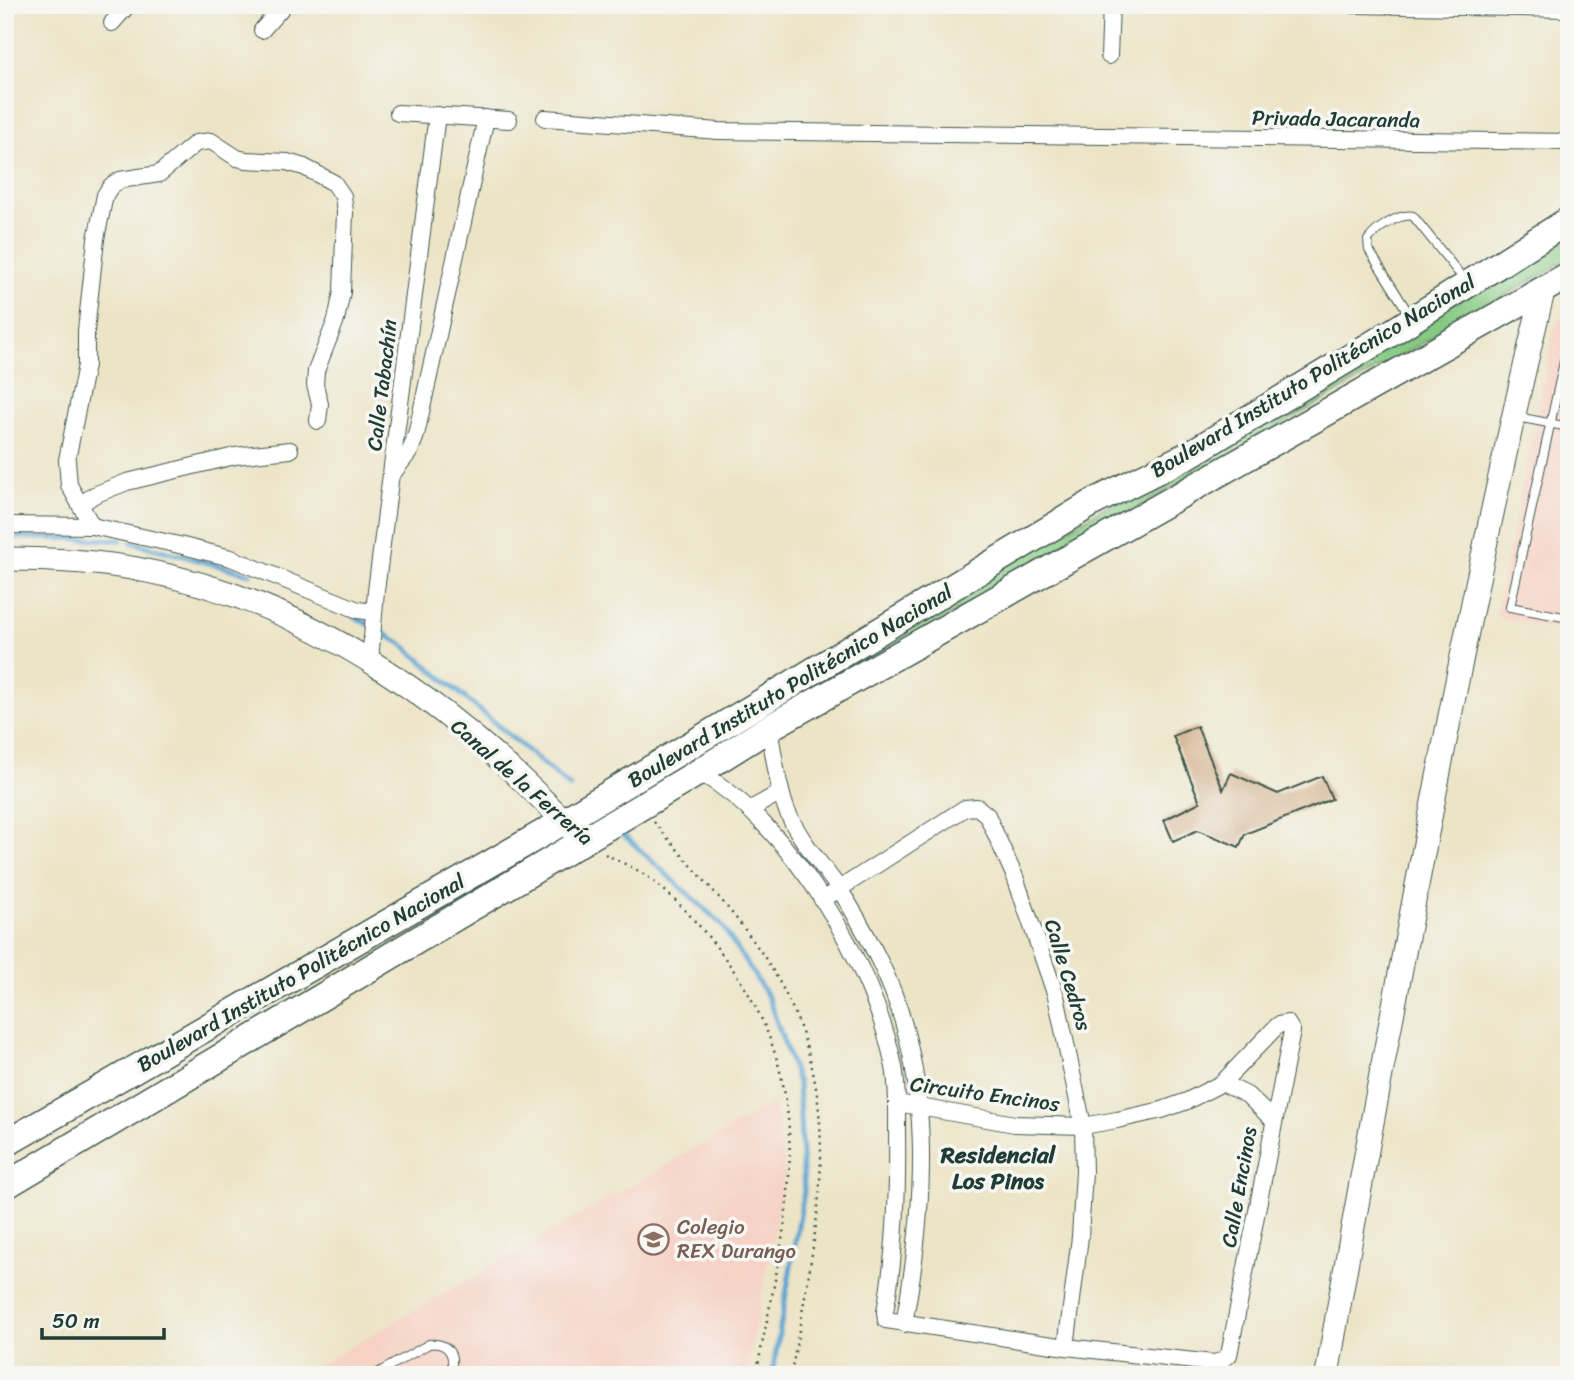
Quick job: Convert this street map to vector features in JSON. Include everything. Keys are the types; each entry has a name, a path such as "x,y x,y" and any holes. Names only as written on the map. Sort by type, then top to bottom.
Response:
{"main road":[{"name":"Boulevard Instituto Politécnico Nacional","path":"5,1186 699,772 765,716 1094,502 1190,454 1569,220"},
{"name":"Boulevard Instituto Politécnico Nacional","path":"5,1144 564,821 765,716 1569,275"}],"street":[{"path":"112,23 128,5"},
{"path":"262,30 284,5"},
{"path":"1109,56 1111,5"},
{"path":"1353,5 1569,9"},
{"path":"398,113 509,120"},
{"name":"Calle Tabachín","path":"370,661 437,115"},
{"path":"392,475 410,451 416,435 486,118"},
{"name":"Privada Jacaranda","path":"545,118 719,131 1569,142"},
{"path":"92,526 69,485 67,460 86,365 86,331 96,239 105,195 111,186 120,180 159,174 196,143 211,141 237,158 287,162 303,167 334,183 343,196 345,212 342,292 336,320 316,371 315,385 320,404 318,421"},
{"path":"1327,1375 1375,1102 1466,631 1512,416 1544,288"},
{"path":"80,505 94,495 127,481 235,456 289,450"},
{"path":"5,525 92,526 231,558 358,610 373,622"},
{"name":"Canal de la Ferrería","path":"5,559 104,564 177,578 243,598 335,639 438,709 492,753 583,841"},
{"path":"765,716 781,792 788,812 801,838 839,889 880,961 912,1053 916,1075 921,1181 919,1223 904,1324"},
{"path":"699,772 719,783 765,823 822,900 857,961 874,1000 895,1069 897,1103 898,1197 884,1316 890,1321 904,1324 1066,1347"},
{"path":"749,810 781,792"},
{"name":"Calle Cedros","path":"822,900 965,808 977,807 984,811 1014,877 1056,996 1083,1126 1084,1172 1080,1237 1066,1347"},
{"path":"783,847 801,838"},
{"name":"Circuito Encinos","path":"897,1103 1016,1124 1083,1126 1162,1110 1222,1083 1278,1025 1287,1023"},
{"name":"Calle Encinos","path":"1066,1347 1213,1363 1224,1359 1231,1349 1292,1031 1287,1023"},
{"path":"1222,1083 1247,1095 1273,1120"}],"lane":[{"path":"1412,319 1368,250 1366,244 1374,232 1407,214 1413,216 1468,284"},
{"path":"1569,339 1510,607 1569,618"},
{"path":"1512,416 1569,427"},
{"path":"374,1375 429,1343 436,1343 450,1350 453,1359 447,1375"}],"path":[{"path":"641,806 739,921 765,959 798,1022 810,1064 820,1106 821,1181 818,1220 791,1375"},
{"name":"Canal de la Ferrería","path":"583,841 650,878 684,908 713,942 746,986 767,1031 782,1075 789,1116 788,1200 756,1375"}],"shaded area":[{"path":"1569,307 1569,632 1495,616 1555,326"},
{"name":"Colegio REX Durango","path":"774,1103 785,1174 746,1375 302,1375"}],"green space":[{"path":"1567,237 1569,259 800,702 793,689"}],"building":[{"path":"1197,726 1223,790 1231,773 1278,794 1322,776 1332,799 1245,834 1239,847 1198,830 1173,841 1164,820 1200,802 1173,736"}],"waterway":[{"path":"5,537 121,540"},
{"path":"131,542 250,574"},
{"path":"352,615 402,644 570,787"},
{"path":"617,829 721,924 768,997 798,1083 804,1191 772,1375"}],"place":[{"name":"Colegio REX Durango","path":"654,1239"}],"district":[{"name":"Residencial Los Pinos","path":"998,1168"}]}
